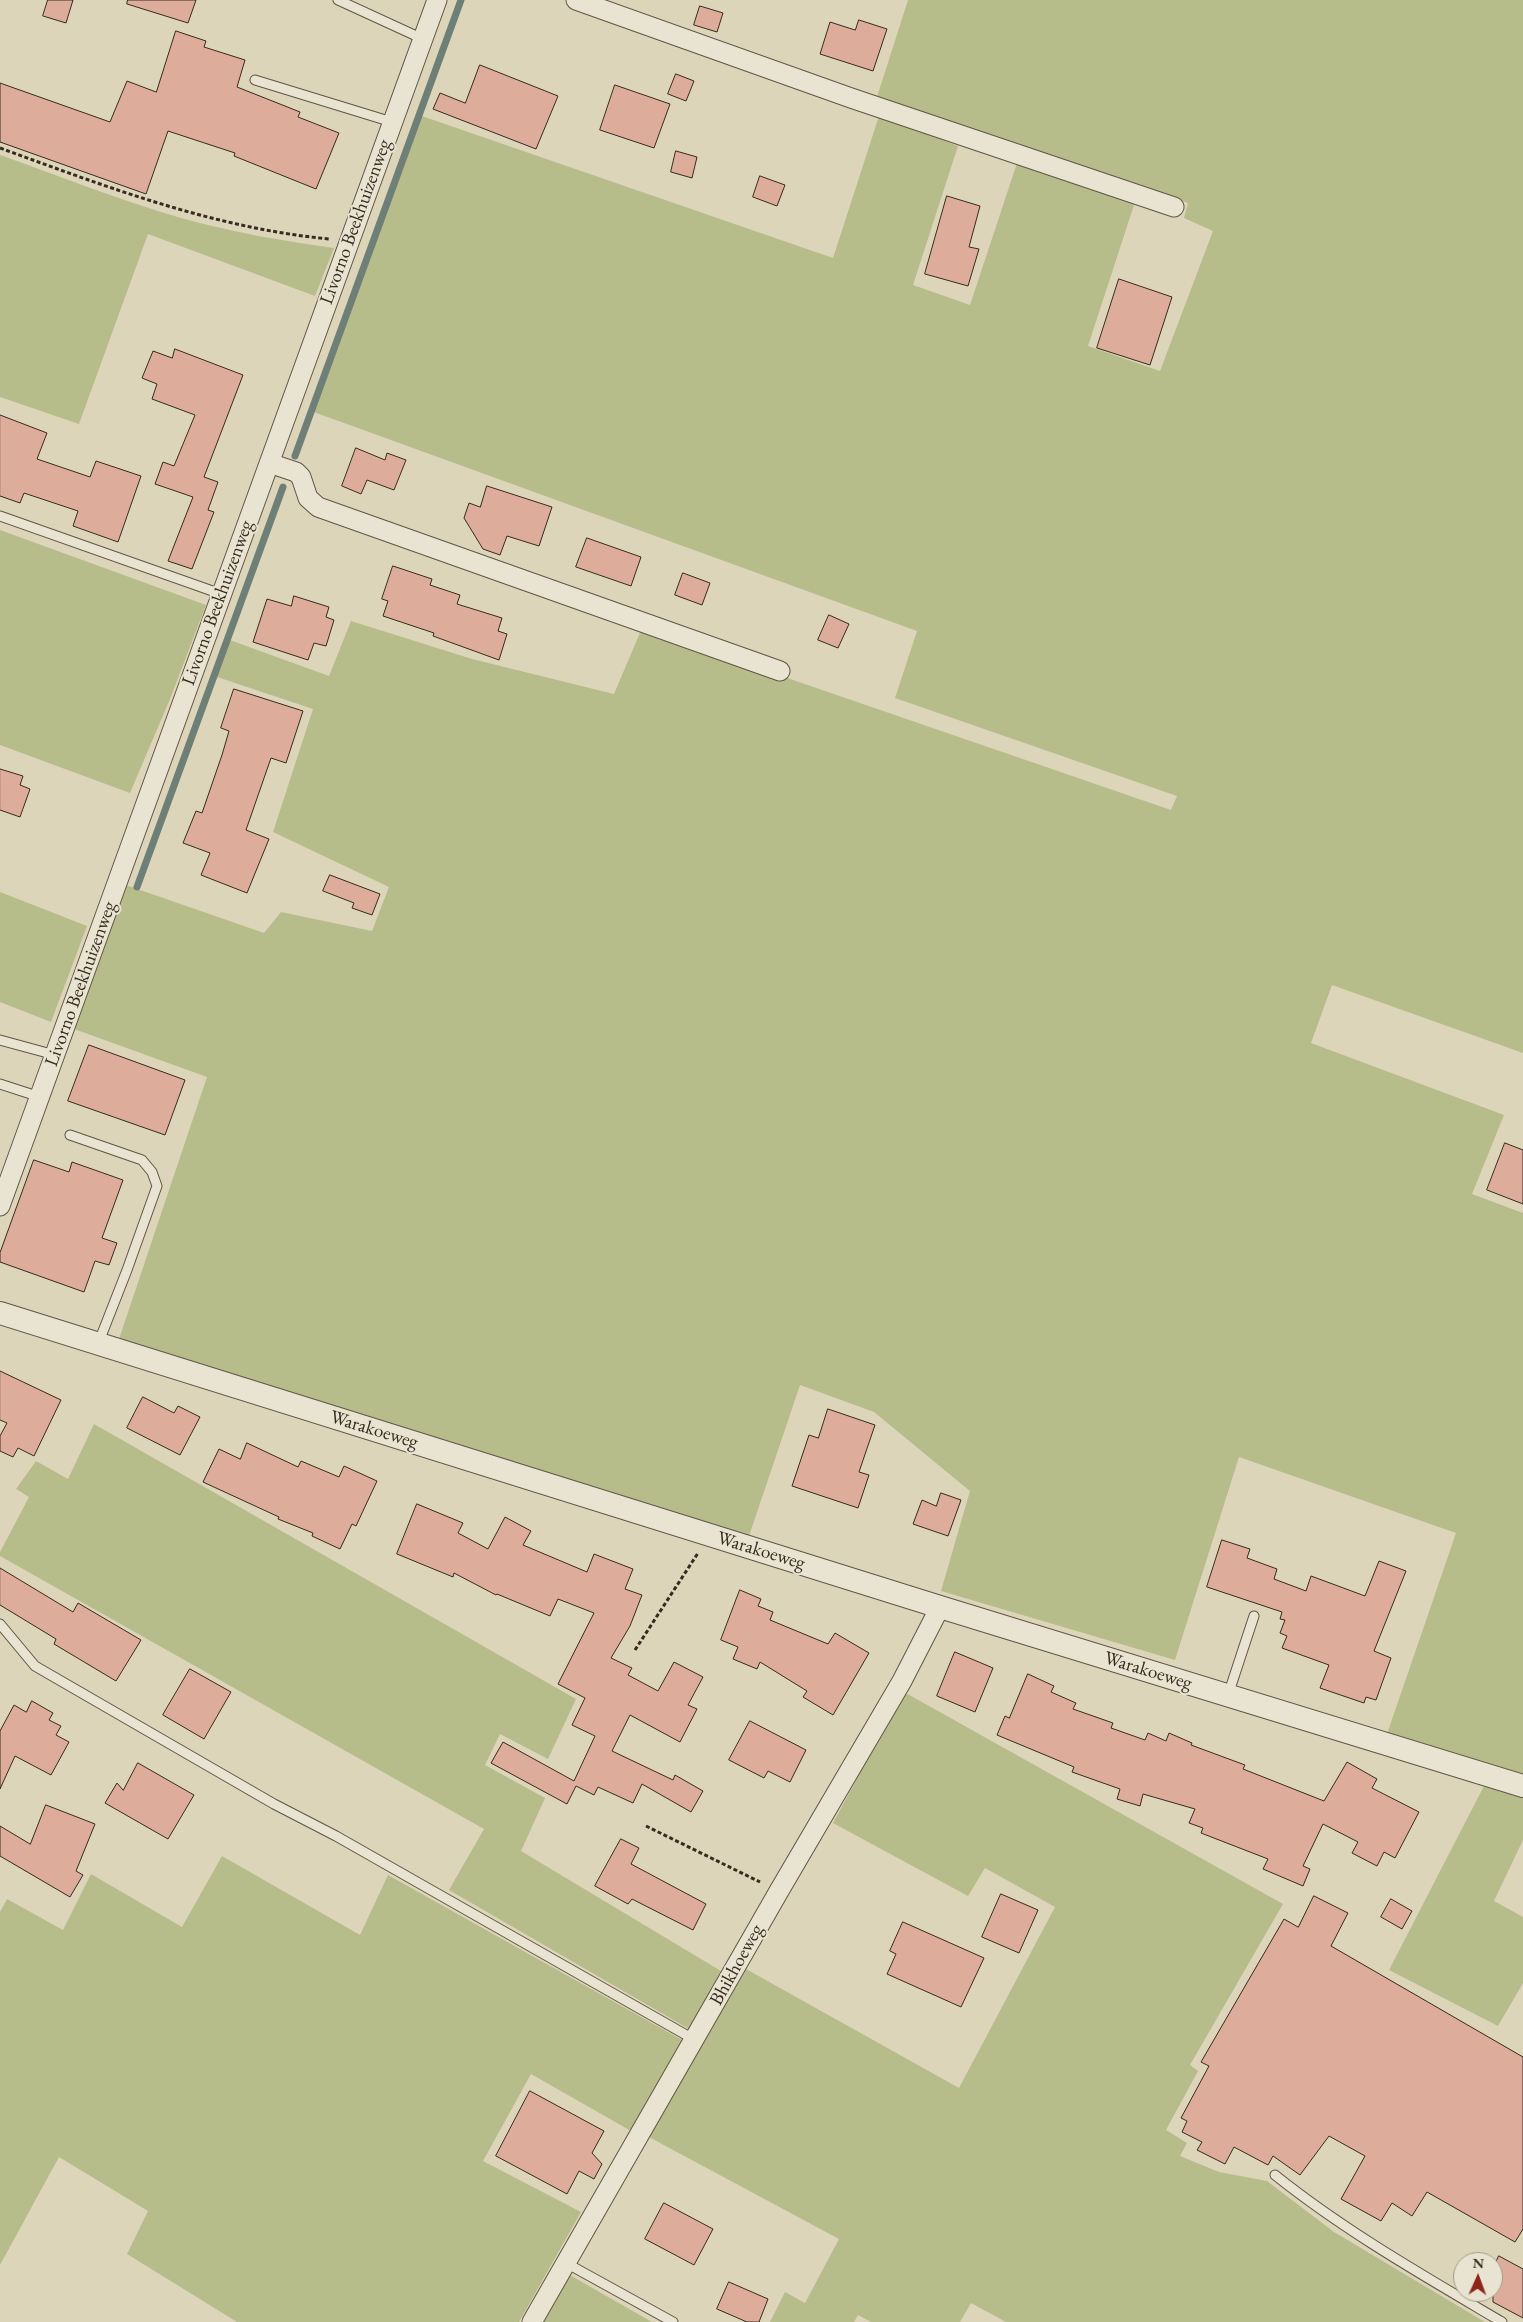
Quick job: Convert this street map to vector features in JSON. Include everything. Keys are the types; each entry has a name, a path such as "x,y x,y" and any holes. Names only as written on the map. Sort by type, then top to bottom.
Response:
{"street":[{"name":"Livorno Beekhuizenweg","path":"0,1206 437,0"},
{"path":"576,0 852,98 1174,206"},
{"path":"269,463 296,472 301,476 308,498 318,507 780,671"},
{"name":"Warakoeweg","path":"0,1313 940,1607 1523,1786"},
{"name":"Bhikhoeweg","path":"532,2322 779,1891 902,1682 940,1607"}],"lane":[{"path":"338,0 423,39"},
{"path":"255,80 392,122"},
{"path":"0,516 221,594"},
{"path":"0,1040 55,1055"},
{"path":"0,1084 40,1097"},
{"path":"70,1135 142,1160 152,1172 156,1186 127,1270 98,1344"},
{"path":"1228,1695 1254,1616"},
{"path":"0,1624 35,1666 274,1804 336,1836 695,2040"},
{"path":"1275,2174 1316,2207 1408,2266 1502,2322"},
{"path":"566,2263 673,2322"}],"path":[{"path":"0,148 148,202 210,218 296,236 349,240"},
{"path":"635,1650 696,1557 704,1533"},
{"path":"646,1826 779,1891"}],"green space":[{"path":"908,0 1523,0 1523,1053 1332,985 1311,1043 1504,1115 1472,1194 1523,1213 1523,1777 1387,1734 1456,1533 1239,1457 1175,1660 941,1591 970,1491 874,1412 800,1385 749,1536 119,1339 207,1077 74,1029 126,885 264,933 281,912 372,931 389,887 273,832 313,709 214,676 227,639 329,676 351,621 472,659 614,694 642,628 1171,810 1177,796 895,698 917,631 311,411 419,115 833,258 879,116 958,146 913,285 970,305 1017,163 1135,202 1088,346 1160,371 1213,231 1184,218 1188,203 877,97"},
{"path":"0,155 112,196 181,218 257,236 334,248 315,296 148,234 79,424 0,397"},
{"path":"0,530 206,605 170,699 130,793 0,745"},
{"path":"0,892 87,926 51,1022 0,1002"},
{"path":"94,1424 576,1699 548,1759 500,1734 485,1765 545,1798 521,1851 721,1971 689,2029 449,1890 484,1829 0,1556 0,1552 29,1497 16,1489 36,1461 68,1479"},
{"path":"904,1692 1283,1904 1190,2065 1198,2071 1166,2130 1187,2143 1180,2156 1219,2172 1267,2181 1334,2232 1485,2322 1006,2322 971,2303 960,2322 871,2322 858,2315 854,2322 770,2322 785,2292 805,2303 839,2239 647,2136 746,1969 959,2088 1055,1907 985,1868 968,1896 833,1823"},
{"path":"1484,1786 1523,1797 1523,1840 1494,1901 1523,1917 1523,1983 1498,2026 1389,1970"},
{"path":"222,1856 360,1935 388,1875 684,2041 631,2131 531,2074 483,2161 581,2212 519,2322 237,2322 127,2254 148,2211 59,2157 0,2265 0,1912 7,1899 63,1930 91,1874 182,1927"},
{"path":"568,2274 652,2322 542,2322"}],"building":[{"path":"48,0 73,0 66,23 43,16"},
{"path":"128,0 196,0 188,23 127,4"},
{"path":"700,6 723,13 717,32 694,25"},
{"path":"859,20 887,29 873,71 820,54 830,22 855,30"},
{"path":"176,31 206,41 204,47 245,60 237,87 300,112 298,117 339,133 316,189 234,156 235,153 168,131 146,194 0,142 0,83 110,122 127,81 156,92"},
{"path":"480,65 558,96 536,149 433,109 440,93 465,103"},
{"path":"676,74 694,81 686,101 668,94"},
{"path":"615,85 670,104 654,148 600,130"},
{"path":"676,151 697,157 692,178 671,172"},
{"path":"760,176 785,185 777,206 753,197"},
{"path":"947,196 980,206 969,247 979,249 968,286 925,274"},
{"path":"1119,279 1172,297 1150,365 1097,348"},
{"path":"175,349 243,375 204,477 218,482 208,510 214,512 192,569 168,561 193,497 155,484 163,462 174,466 195,415 152,399 157,384 142,378 153,351 172,358"},
{"path":"0,415 47,433 37,459 90,477 96,461 141,476 118,542 73,526 78,511 24,493 20,503 0,496"},
{"path":"356,448 385,460 387,453 406,460 394,490 367,480 361,494 342,486"},
{"path":"487,486 552,507 539,546 507,536 500,555 483,549 464,518 469,503 480,507"},
{"path":"587,538 641,557 631,586 576,567"},
{"path":"393,566 432,579 430,585 460,595 457,604 502,618 498,631 507,634 499,660 433,636 434,633 383,616 388,601 382,599"},
{"path":"683,573 710,583 702,605 675,595"},
{"path":"294,596 329,607 326,617 334,620 326,646 314,643 308,660 253,642 267,599 291,606"},
{"path":"829,615 849,624 838,648 818,640"},
{"path":"234,689 303,711 286,763 271,758 246,830 269,839 247,893 201,875 210,853 183,843 196,811 202,813 222,755 229,731 221,728"},
{"path":"0,769 23,776 20,785 30,789 20,817 0,810"},
{"path":"330,875 380,894 372,915 352,908 354,903 323,891"},
{"path":"89,1045 185,1080 165,1135 68,1101"},
{"path":"1505,1143 1523,1150 1523,1204 1487,1190"},
{"path":"34,1160 69,1172 72,1162 123,1180 102,1238 117,1243 109,1265 95,1261 84,1292 0,1262 0,1253"},
{"path":"0,1371 61,1400 34,1456 18,1448 13,1457 0,1451 0,1436 7,1423 0,1420"},
{"path":"143,1397 174,1413 178,1406 200,1417 180,1455 127,1428"},
{"path":"828,1409 875,1425 859,1472 869,1475 858,1508 792,1486 809,1435 818,1438"},
{"path":"247,1443 298,1467 301,1461 339,1477 344,1466 377,1481 356,1526 352,1524 340,1549 312,1536 313,1533 278,1519 279,1517 203,1482 219,1449 240,1459"},
{"path":"941,1493 961,1500 948,1536 913,1524 922,1500 936,1506"},
{"path":"417,1504 463,1523 458,1533 488,1549 505,1517 531,1531 523,1545 587,1572 594,1554 633,1569 625,1589 642,1595 630,1626 611,1658 632,1668 628,1675 658,1691 674,1662 703,1677 688,1705 697,1709 680,1742 630,1715 612,1751 673,1780 675,1775 703,1791 691,1812 642,1784 633,1803 598,1787 594,1795 576,1786 567,1804 491,1763 503,1742 574,1781 595,1736 572,1725 585,1698 558,1684 594,1613 558,1599 550,1616 496,1595 454,1573 453,1577 397,1554"},
{"path":"1222,1540 1250,1549 1247,1558 1277,1569 1274,1579 1306,1591 1311,1576 1365,1596 1379,1561 1406,1571 1374,1651 1391,1658 1376,1700 1366,1697 1364,1703 1320,1688 1329,1665 1282,1648 1287,1636 1280,1633 1285,1620 1280,1619 1282,1612 1207,1587"},
{"path":"0,1568 73,1612 78,1603 141,1640 116,1681 54,1644 56,1639 0,1605"},
{"path":"740,1590 761,1599 758,1606 773,1612 770,1620 828,1644 835,1633 869,1653 833,1715 803,1697 807,1691 760,1662 757,1669 733,1659 738,1647 721,1640"},
{"path":"955,1652 993,1668 975,1712 937,1696"},
{"path":"190,1669 231,1692 204,1739 163,1715"},
{"path":"1028,1674 1054,1686 1051,1692 1076,1703 1073,1709 1113,1723 1111,1728 1145,1740 1148,1733 1166,1741 1169,1733 1192,1743 1191,1745 1245,1765 1243,1769 1324,1801 1347,1762 1377,1779 1372,1788 1419,1812 1395,1858 1384,1852 1377,1866 1352,1853 1358,1842 1323,1824 1303,1866 1310,1869 1303,1886 1263,1869 1268,1859 1201,1833 1203,1828 1189,1823 1195,1809 1143,1794 1140,1806 1117,1799 1120,1789 1072,1772 1074,1767 997,1735 1005,1716 1009,1718"},
{"path":"32,1701 53,1713 49,1720 61,1726 56,1735 69,1742 51,1775 15,1756 0,1789 0,1731 14,1705 26,1712"},
{"path":"750,1721 806,1750 790,1782 768,1771 764,1778 729,1760"},
{"path":"138,1763 194,1795 168,1839 105,1803 117,1783 123,1790"},
{"path":"46,1805 95,1824 76,1871 83,1875 70,1897 0,1856 0,1826 30,1844"},
{"path":"621,1839 639,1848 631,1864 706,1904 693,1930 632,1899 628,1904 595,1886"},
{"path":"1001,1894 1038,1910 1019,1953 982,1937"},
{"path":"1314,1896 1348,1913 1331,1946 1523,2057 1523,2229 1515,2242 1427,2192 1412,2216 1392,2203 1381,2221 1341,2199 1365,2156 1329,2136 1300,2175 1273,2156 1268,2165 1234,2147 1225,2164 1197,2150 1202,2142 1182,2132 1187,2121 1181,2118 1209,2066 1201,2062 1284,1919 1298,1927"},
{"path":"1391,1899 1412,1911 1402,1929 1381,1917"},
{"path":"903,1922 984,1958 961,2007 887,1974 896,1954 890,1951"},
{"path":"530,2091 604,2131 592,2153 602,2164 594,2179 579,2171 567,2194 496,2156"},
{"path":"664,2203 713,2229 694,2265 645,2239"},
{"path":"1503,2258 1523,2269 1523,2318 1493,2302 1503,2302"},
{"path":"729,2282 768,2299 759,2322 747,2322 717,2309"}],"waterway":[{"path":"295,456 461,0"},
{"path":"137,887 283,487"}]}
